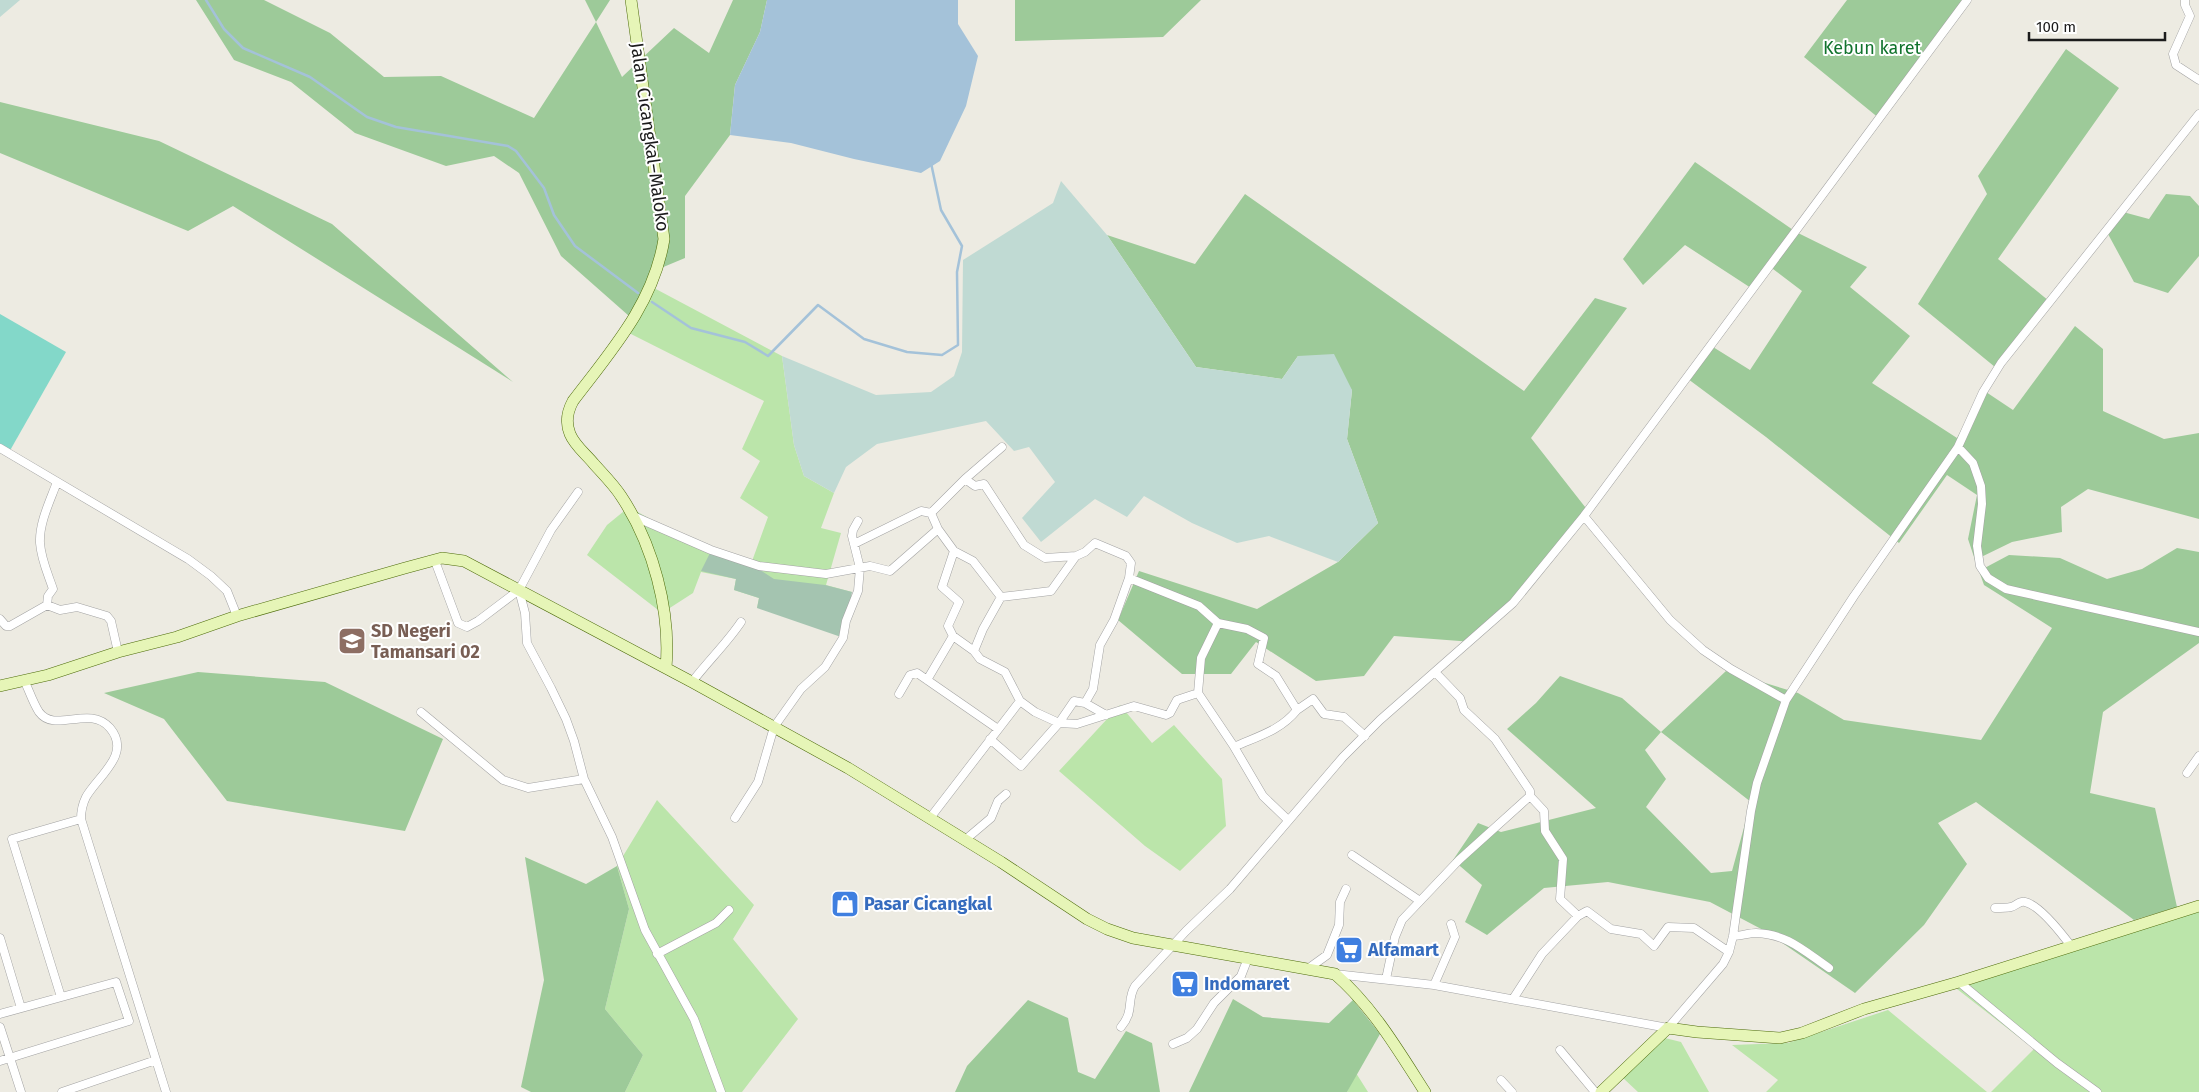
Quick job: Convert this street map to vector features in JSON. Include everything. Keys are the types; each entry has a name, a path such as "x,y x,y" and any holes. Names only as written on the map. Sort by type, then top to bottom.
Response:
{"main road":[{"name":"Jalan Cicangkal–Maloko","path":"631,0 664,239 660,263 642,304 626,330 573,401 568,409 566,422 570,436 621,496 654,564 660,587 667,651 666,668"},
{"path":"0,686 178,637 237,616 435,561 450,558 464,560 774,727 930,818 1100,926 1133,938 1335,974 1356,992 1376,1017 1425,1092"},
{"path":"1601,1092 1668,1028 1780,1038 1802,1033 1864,1009 1959,982 2199,906"}],"street":[{"path":"1121,1027 1129,1018 1132,991 1135,986 1230,889 1288,820 1365,736 1513,603 1584,516 1967,0"},
{"path":"2185,0 2190,16 2173,54 2176,65 2199,80"},
{"path":"1335,974 1434,985 1668,1028 1723,964 1729,952 1757,783 1786,700 1854,596 1958,447 1983,392 2001,363 2199,114"},
{"path":"931,513 964,479 1002,447"},
{"path":"1958,447 1973,463 1981,486 1982,504 1977,546 1980,566 1988,578 2006,589 2199,632"},
{"path":"0,448 151,537 211,576 227,591 237,616"},
{"path":"964,479 975,486 984,484 1024,545 1045,558 1076,556 1085,552 1095,543 1126,556 1131,563 1129,578 1114,620 1100,645 1093,689 1085,703"},
{"path":"46,606 48,596 53,589 45,568 40,543 42,524 57,482"},
{"path":"435,561 457,620 467,628 520,590 552,530 578,492"},
{"path":"854,544 921,511 931,513"},
{"path":"931,513 938,529 954,551 973,561 1000,597"},
{"path":"632,516 711,550 758,566 826,574 870,566 890,571 938,529"},
{"path":"1584,516 1670,620 1703,650 1786,700"},
{"path":"735,818 758,782 774,727 801,689 825,667 840,647 844,638 846,621 858,591 860,568 854,544 853,530 858,521"},
{"path":"954,551 942,586 959,602 948,626 953,636 974,650 980,659 1005,672 1020,701 1035,712 1059,723 1077,724 1134,706 1166,715 1170,713 1177,700 1198,693"},
{"path":"1000,597 1051,590 1076,556"},
{"path":"1129,578 1199,606 1218,623 1248,629 1264,638 1258,664 1276,676 1297,710"},
{"path":"520,590 525,613 527,643 566,719 584,779 612,837 645,930 694,1019 721,1092"},
{"path":"974,650 1000,597"},
{"path":"0,619 6,626 10,626 46,606 60,610 77,607 107,616 111,621 118,652"},
{"path":"692,682 731,637 741,622"},
{"path":"1218,623 1201,658 1198,693 1233,745 1263,796 1288,820"},
{"path":"927,680 953,636"},
{"path":"1435,672 1460,698 1464,710 1495,738 1506,752 1530,791 1530,796 1544,811 1545,832 1563,859 1560,899 1578,916"},
{"path":"899,694 914,673 998,729"},
{"path":"24,680 40,713 50,719 61,721 84,717 96,718 106,724 113,732 117,744 116,757 86,797 81,808 81,819 166,1092"},
{"path":"1233,745 1276,729 1288,721 1297,710 1314,699 1324,714 1344,716 1365,736"},
{"path":"930,818 1020,701"},
{"path":"990,739 1021,766 1059,723 1074,701 1085,703 1106,715"},
{"path":"421,712 503,780 528,788 584,779"},
{"path":"2187,773 2199,756"},
{"path":"965,840 991,818 998,802 1006,794"},
{"path":"1386,979 1395,937 1402,920 1459,860 1530,796"},
{"path":"61,997 12,838 81,819"},
{"path":"1352,855 1420,901"},
{"path":"1309,968 1327,955 1339,925 1340,902 1346,889"},
{"path":"1995,908 2012,907 2022,901 2026,902 2042,913 2071,946"},
{"path":"657,954 716,922 729,910"},
{"path":"1513,999 1542,954 1578,916 1588,911 1611,929 1641,934 1654,946 1668,927 1694,928 1729,952"},
{"path":"1434,985 1455,937 1451,924"},
{"path":"1733,936 1754,933 1777,935 1788,939 1829,968"},
{"path":"0,938 22,1008"},
{"path":"1173,1044 1187,1038 1198,1029 1214,1003 1241,976 1248,958"},
{"path":"0,1014 116,982 129,1021 0,1060"},
{"path":"1959,982 2057,1064 2097,1092"},
{"path":"0,1026 21,1092"},
{"path":"1560,1050 1595,1092"},
{"path":"62,1092 156,1060"},
{"path":"1501,1080 1512,1092"}],"green space":[{"path":"196,0 264,0 330,33 384,77 441,76 534,118 596,22 622,77 674,28 709,53 733,0 767,0 760,32 735,85 730,135 685,196 685,258 661,268 629,316 561,256 519,173 494,156 446,166 355,133 291,82 234,60"},
{"path":"585,0 610,0 596,22"},
{"path":"1015,0 1201,0 1163,37 1015,41"},
{"name":"Kebun karet","path":"1847,0 1968,0 1880,119 1804,57"},
{"path":"2066,49 2119,88 1998,259 2049,301 1995,367 1918,304 1987,194 1978,176"},
{"path":"0,102 159,141 332,224 513,382 233,206 188,231 0,153"},
{"path":"1695,162 1796,232 1867,267 1850,287 1910,336 1872,383 1957,438 1983,390 2013,410 2075,326 2103,349 2103,411 2164,439 2199,433 2199,519 2088,489 2061,507 2062,532 2012,542 1975,560 1968,539 1977,495 1947,475 1899,543 1766,437 1688,379 1713,347 1750,370 1802,291 1769,266 1751,288 1685,245 1643,285 1623,259"},
{"path":"1245,194 1524,391 1595,298 1627,308 1531,438 1589,512 1511,609 1473,642 1394,636 1364,676 1316,681 1256,642 1231,674 1182,674 1118,620 1139,571 1257,609 1338,562 1378,523 1347,439 1352,390 1298,356 1282,379 1196,367 1107,235 1195,264"},
{"path":"2166,194 2190,196 2199,206 2199,256 2168,293 2134,282 2108,234 2123,212 2149,219"},
{"path":"654,288 782,356 794,445 804,476 834,493 821,528 841,533 826,585 852,592 757,608 759,598 734,590 736,579 701,572 693,593 662,613 587,555 607,525 629,507 710,553 751,564 768,517 740,498 760,461 742,449 764,401 621,329"},
{"path":"2177,548 2199,552 2199,643 2103,712 2090,793 2155,808 2177,907 2134,920 1976,802 1938,823 1967,864 1924,925 1855,993 1765,931 1710,902 1608,882 1544,888 1487,935 1465,922 1482,885 1453,860 1478,823 1501,832 1596,808 1507,729 1536,703 1560,676 1622,698 1661,732 1726,671 1798,693 1844,720 1981,740 2052,628 1984,585 1979,571 2009,555 2060,558 2107,579 2142,569","holes":["1661,732 1751,802 1732,871 1711,873 1646,807 1666,779 1645,750"]},
{"path":"710,553 751,564 774,579 825,585 852,592 844,638 757,608 759,598 734,590 736,579 701,571"},
{"path":"198,672 325,682 443,739 405,831 227,801 164,719 104,693"},
{"path":"1120,705 1152,743 1174,725 1222,779 1226,826 1180,871 1145,846 1059,771"},
{"path":"657,800 754,905 733,939 798,1019 742,1092 625,1092 643,1055 605,1009 629,909 617,866"},
{"path":"525,857 586,884 617,866 629,909 605,1009 643,1055 625,1092 531,1092 521,1087 544,980"},
{"path":"2199,912 2199,1092 1991,1092 2034,1049 1957,989 2142,927"},
{"path":"1233,999 1263,1017 1329,1023 1353,1000 1380,1034 1347,1092 1189,1092"},
{"path":"1028,1000 1068,1018 1078,1072 1095,1079 1126,1031 1152,1043 1160,1092 955,1092 967,1066"},
{"path":"1888,1010 1987,1092 1766,1092 1778,1080 1732,1045 1788,1043"},
{"path":"1665,1038 1681,1042 1709,1092 1638,1092 1623,1078"},
{"path":"1356,1073 1368,1092 1347,1092"}],"shaded area":[{"path":"0,0 20,0 0,17"},
{"path":"767,0 958,0 958,24 978,56 966,106 940,161 921,173 791,143 730,135 735,85 760,32"},
{"path":"1061,181 1107,235 1196,367 1282,379 1298,356 1334,354 1352,390 1347,439 1378,523 1338,562 1269,536 1237,543 1192,523 1144,496 1127,517 1095,499 1041,542 1022,518 1055,482 1029,447 1014,451 986,421 877,444 846,467 834,493 804,476 794,445 782,356 876,395 931,392 954,376 962,352 963,260 1053,203"},
{"path":"0,314 66,352 8,454 0,450"}],"waterway":[{"path":"206,0 224,29 243,48 310,77 367,117 396,127 508,146 516,151 544,188 554,215 575,246 638,293"},
{"path":"652,302 691,328 745,342 768,356 818,305 864,339 907,352 942,355 958,345 957,272 962,246 941,210 931,163"}],"place":[{"name":"SD Negeri Tamansari 02","path":"352,641"},
{"name":"Pasar Cicangkal","path":"845,904"},
{"name":"Alfamart","path":"1349,950"},
{"name":"Indomaret","path":"1185,984"}]}
